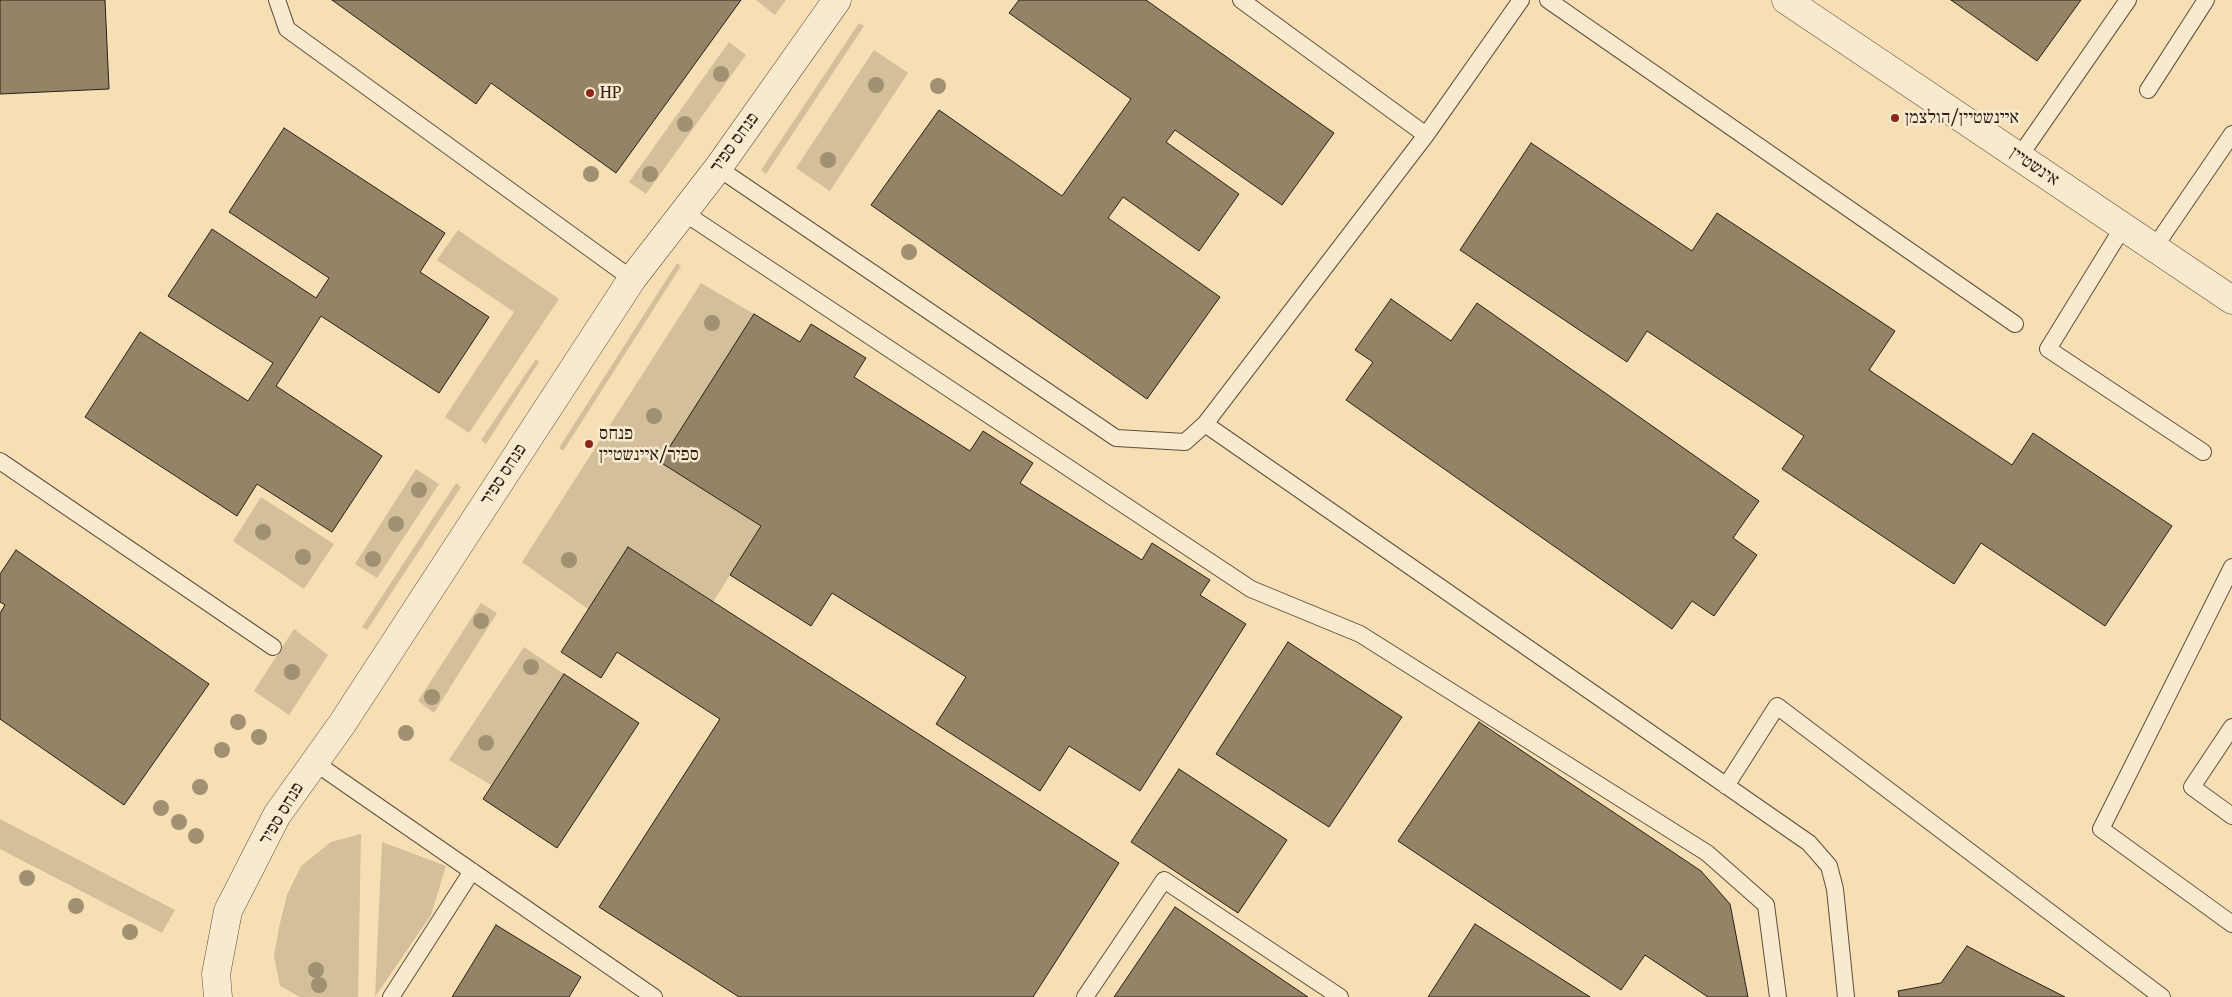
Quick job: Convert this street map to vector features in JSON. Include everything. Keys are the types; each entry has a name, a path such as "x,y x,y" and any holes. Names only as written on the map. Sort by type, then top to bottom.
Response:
{"street":[{"name":"פנחס ספיר","path":"217,986 228,911 277,815 342,724 632,279 718,168 837,0"},
{"name":"אינשטיין","path":"1786,0 2232,300"}],"lane":[{"path":"277,0 287,29 632,279"},
{"path":"1241,0 1426,135"},
{"path":"718,168 1116,438 1184,442 1205,424 1426,135 1521,0"},
{"path":"1548,0 2015,324"},
{"path":"2019,157 2128,0"},
{"path":"2148,90 2206,0"},
{"path":"2154,248 2232,134"},
{"path":"683,212 1251,589 1360,634 1707,853 1766,905 1778,997"},
{"path":"2123,227 2048,349 2203,452"},
{"path":"1205,424 1809,843 1829,866 1835,889 1846,997"},
{"path":"0,461 273,647"},
{"path":"2232,567 2101,830 2232,924"},
{"path":"1726,786 1777,706 2162,997"},
{"path":"2232,727 2192,787 2232,816"},
{"path":"314,762 654,997"},
{"path":"391,997 472,872"},
{"path":"1085,997 1164,880 1340,997"}],"shaded area":[{"path":"756,0 786,0 775,15"},
{"path":"859,23 864,26 766,174 761,170"},
{"path":"729,42 746,55 646,194 629,182"},
{"path":"874,50 908,73 830,191 796,168"},
{"path":"458,230 559,299 469,433 445,417 514,312 437,260"},
{"path":"677,263 681,266 563,451 559,448"},
{"path":"701,283 754,314 660,462 761,526 713,602 588,609 522,562"},
{"path":"536,359 539,362 486,444 481,440"},
{"path":"416,469 439,484 377,578 355,564"},
{"path":"456,483 461,487 367,630 362,627"},
{"path":"261,497 334,544 304,589 233,541"},
{"path":"481,603 497,613 434,713 418,701"},
{"path":"294,629 328,655 289,715 254,691"},
{"path":"524,647 564,674 491,785 449,760"},
{"path":"0,819 175,910 162,933 0,849"},
{"path":"361,834 358,997 300,997 280,986 274,956 287,895 301,866 331,842"},
{"path":"382,842 446,866 431,915 375,997"}],"building":[{"path":"0,0 105,0 109,89 0,94"},
{"name":"HP","path":"332,0 741,0 616,173 491,83 476,104"},
{"path":"1019,0 1146,0 1334,133 1282,205 1175,130 1166,142 1239,194 1199,251 1123,197 1108,218 1220,297 1147,399 871,205 939,110 1062,196 1131,99 1009,13"},
{"path":"1951,0 2081,0 2037,61"},
{"path":"284,128 445,233 420,272 489,317 439,393 321,316 276,386 382,456 332,532 257,484 237,516 85,417 140,332 248,401 273,363 168,296 212,229 316,298 329,278 229,212"},
{"path":"1531,143 1692,251 1717,213 1895,331 1869,370 2012,465 2033,433 2172,526 2105,626 1981,543 1954,584 1782,469 1804,436 1647,331 1627,362 1460,250"},
{"path":"1391,299 1451,341 1477,303 1759,501 1733,538 1757,555 1714,616 1692,601 1672,629 1346,400 1373,362 1355,350"},
{"path":"754,314 800,342 811,324 866,358 854,377 970,451 983,431 1033,463 1020,483 1142,560 1152,543 1210,580 1200,595 1246,624 1140,791 1069,746 1040,791 936,724 966,677 832,593 811,626 730,575 761,526 660,462"},
{"path":"628,547 1119,863 1033,997 739,997 599,907 720,719 617,652 601,678 561,652"},
{"path":"16,550 209,684 124,805 0,719 0,613 5,605 0,602 0,574"},
{"path":"1288,642 1402,717 1329,827 1216,754"},
{"path":"564,674 639,723 557,848 483,799"},
{"path":"1479,722 1701,871 1730,904 1748,997 1708,997 1645,955 1621,990 1398,841"},
{"path":"1179,769 1287,840 1238,913 1131,842"},
{"path":"1175,907 1308,997 1114,997"},
{"path":"1475,924 1590,997 1428,997"},
{"path":"496,925 581,977 569,997 452,997"},
{"path":"1967,946 2065,997 1899,997 1898,991 1941,983"}],"place":[{"name":"HP","path":"590,93"},
{"name":"איינשטיין/הולצמן","path":"1895,118"},
{"name":"פנחס ספיר/איינשטיין","path":"589,444"}]}
